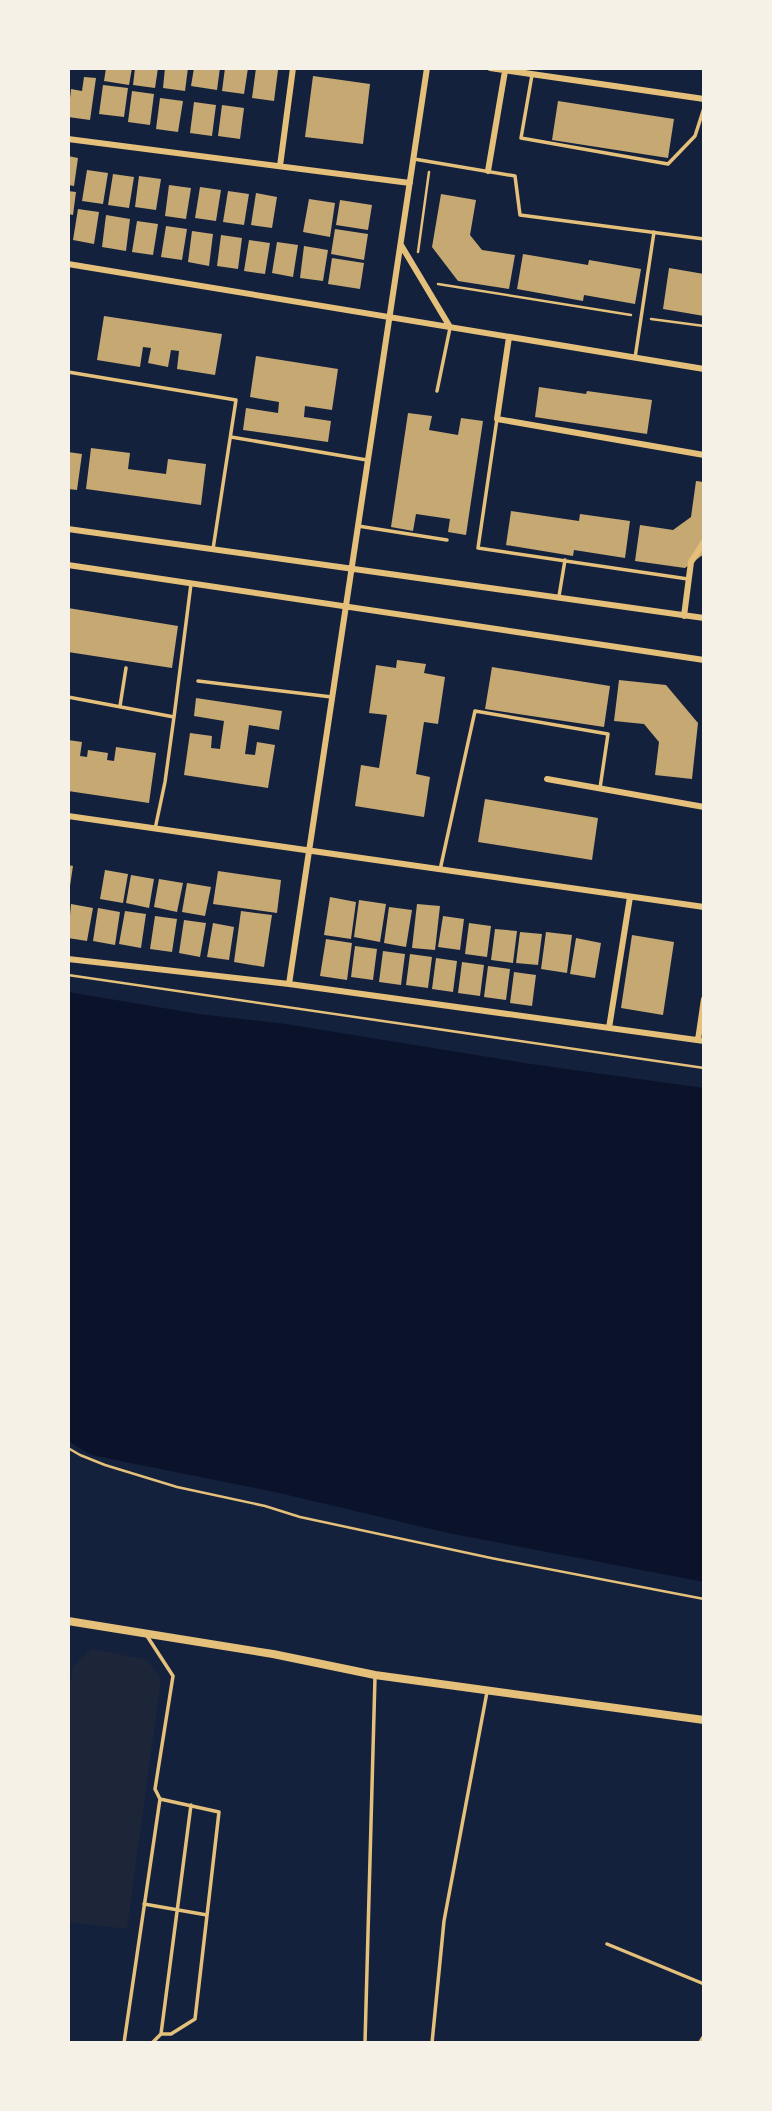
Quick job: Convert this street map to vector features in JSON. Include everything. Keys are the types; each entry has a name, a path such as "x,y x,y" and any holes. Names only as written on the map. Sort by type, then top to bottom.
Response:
{"street":[{"path":"280,166 293,68"},
{"path":"289,984 427,68"},
{"path":"490,68 704,99"},
{"path":"488,171 505,71"},
{"path":"68,139 410,183"},
{"path":"401,244 450,327"},
{"path":"68,264 704,369"},
{"path":"509,337 497,419 704,455"},
{"path":"68,529 704,618"},
{"path":"684,616 691,562 704,542"},
{"path":"68,565 704,660"},
{"path":"547,779 704,807"},
{"path":"68,816 704,907"},
{"path":"609,1028 630,897"},
{"path":"68,959 289,984 701,1041 704,999"},
{"path":"68,1621 273,1654 375,1675 704,1720"},
{"path":"701,2043 704,2038"}],"lane":[{"path":"532,75 521,138 668,164 695,136 704,108"},
{"path":"414,159 515,176 520,215 704,239"},
{"path":"635,358 654,232"},
{"path":"437,391 450,327"},
{"path":"68,372 236,400 212,549"},
{"path":"497,419 478,548 688,579"},
{"path":"232,437 368,460"},
{"path":"358,526 447,540"},
{"path":"559,598 565,560"},
{"path":"155,829 165,782 191,584"},
{"path":"120,706 126,668"},
{"path":"198,681 332,697"},
{"path":"68,697 174,717"},
{"path":"440,870 475,711 608,734 600,788"},
{"path":"124,2043 160,1799 155,1789 173,1676 146,1634"},
{"path":"365,2043 375,1675"},
{"path":"432,2043 444,1921 487,1690"},
{"path":"160,1799 219,1812 195,2019 171,2034 160,2034"},
{"path":"152,2043 160,2034 191,1805"},
{"path":"144,1904 207,1915"},
{"path":"607,1944 704,1984"}],"path":[{"path":"417,255 431,162"},
{"path":"431,275 439,285 704,327"},
{"path":"68,975 704,1068"},
{"path":"68,1448 105,1465 177,1487 265,1506 300,1517 491,1558 704,1599"}],"shaded area":[{"path":"68,992 199,1014 286,1024 531,1064 704,1088 704,1582 448,1533 275,1492 91,1455 68,1441"},
{"path":"92,1649 147,1660 161,1679 127,1929 68,1922 68,1694 73,1666"}],"building":[{"path":"106,68 132,68 129,85 104,81"},
{"path":"135,68 158,68 155,88 133,85"},
{"path":"165,68 188,68 185,91 163,88"},
{"path":"194,68 220,68 217,90 191,86"},
{"path":"225,68 248,68 244,94 222,91"},
{"path":"256,68 278,70 274,101 252,98"},
{"path":"313,76 370,84 363,144 305,137"},
{"path":"84,77 96,78 90,120 68,117 71,89 82,91"},
{"path":"103,85 128,88 124,117 99,114"},
{"path":"132,91 154,94 150,125 128,122"},
{"path":"160,98 183,101 178,132 156,129"},
{"path":"558,101 674,119 668,158 552,140"},
{"path":"194,102 216,105 212,136 190,133"},
{"path":"222,105 244,108 240,139 218,136"},
{"path":"68,156 78,158 74,186 68,185"},
{"path":"87,170 108,173 103,204 82,201"},
{"path":"113,174 134,177 129,208 108,205"},
{"path":"139,176 161,179 156,210 135,207"},
{"path":"169,185 191,188 186,219 165,216"},
{"path":"200,187 221,190 216,221 195,218"},
{"path":"68,191 76,192 73,215 68,214"},
{"path":"228,191 249,194 244,225 223,222"},
{"path":"256,193 277,197 272,228 251,225"},
{"path":"441,194 476,200 470,235 482,250 515,255 509,289 458,281 432,247"},
{"path":"309,199 335,203 330,237 303,232"},
{"path":"340,200 372,205 368,230 336,225"},
{"path":"78,209 99,212 94,244 73,240"},
{"path":"106,215 130,219 126,251 102,247"},
{"path":"137,221 158,224 153,255 132,252"},
{"path":"166,226 187,229 182,260 161,257"},
{"path":"335,229 368,234 364,260 331,254"},
{"path":"192,231 213,234 209,266 188,262"},
{"path":"221,235 242,238 238,269 217,266"},
{"path":"249,240 270,243 265,274 244,271"},
{"path":"277,242 298,245 293,277 272,273"},
{"path":"304,246 328,250 323,281 300,278"},
{"path":"523,254 588,265 589,260 641,269 635,304 584,295 583,301 517,289"},
{"path":"332,258 364,263 360,289 328,284"},
{"path":"669,268 704,274 704,316 663,309"},
{"path":"104,316 222,334 215,375 177,369 179,351 171,350 168,367 148,363 151,348 143,347 140,367 97,360"},
{"path":"256,356 338,369 332,410 305,406 304,417 331,421 328,442 243,430 246,408 278,413 279,402 250,397"},
{"path":"539,387 652,400 647,434 535,417"},
{"path":"408,413 432,416 429,430 458,435 461,418 483,421 466,535 448,532 450,519 416,514 413,531 391,527"},
{"path":"91,448 130,453 128,469 166,474 168,459 206,464 201,505 86,489"},
{"path":"68,452 82,454 77,490 68,489"},
{"path":"696,481 704,482 704,554 685,568 635,561 640,525 673,530 691,517"},
{"path":"511,511 579,521 580,514 630,521 625,558 574,550 573,556 506,545"},
{"path":"68,608 178,626 172,668 68,652"},
{"path":"397,660 426,664 424,673 445,677 438,724 424,722 416,774 430,777 424,817 355,806 361,765 379,768 387,715 369,713 376,665 396,668"},
{"path":"492,667 610,686 604,727 485,709"},
{"path":"619,680 666,685 698,723 692,779 655,775 659,742 644,724 614,721"},
{"path":"196,698 282,711 279,730 249,725 245,754 255,755 257,742 275,745 268,788 184,775 190,733 212,736 211,748 220,749 224,721 194,716"},
{"path":"68,740 82,742 80,756 87,757 88,750 108,753 107,760 114,761 116,747 156,753 149,803 68,791"},
{"path":"485,799 598,818 592,860 478,842"},
{"path":"68,865 73,866 70,886 68,886"},
{"path":"105,870 128,874 123,903 100,899"},
{"path":"218,871 281,880 277,913 213,904"},
{"path":"131,875 154,879 149,908 126,903"},
{"path":"159,879 183,883 177,912 154,907"},
{"path":"187,883 211,887 205,916 182,912"},
{"path":"330,897 356,902 351,939 324,935"},
{"path":"359,900 386,904 380,942 354,937"},
{"path":"71,904 93,908 87,941 68,938"},
{"path":"417,904 440,906 435,950 412,948"},
{"path":"389,907 412,910 406,947 384,943"},
{"path":"98,908 120,912 115,945 93,941"},
{"path":"125,911 146,914 141,948 119,944"},
{"path":"241,911 272,915 264,967 234,962"},
{"path":"155,916 177,919 172,952 150,949"},
{"path":"443,916 464,919 460,950 438,947"},
{"path":"184,920 206,923 200,957 179,953"},
{"path":"213,923 234,927 229,960 207,957"},
{"path":"469,923 491,926 487,957 465,954"},
{"path":"495,929 517,931 513,963 491,960"},
{"path":"520,932 542,934 538,965 516,963"},
{"path":"546,932 572,935 567,973 541,969"},
{"path":"632,935 674,942 663,1015 621,1008"},
{"path":"576,938 601,943 595,978 570,974"},
{"path":"326,939 352,943 347,980 320,976"},
{"path":"355,946 377,949 373,980 351,977"},
{"path":"383,951 405,954 401,985 379,982"},
{"path":"410,954 432,957 428,988 406,985"},
{"path":"436,958 457,961 453,992 432,989"},
{"path":"462,962 484,965 480,996 458,993"},
{"path":"488,966 510,969 506,1000 484,997"},
{"path":"514,972 536,975 532,1006 510,1003"}]}
